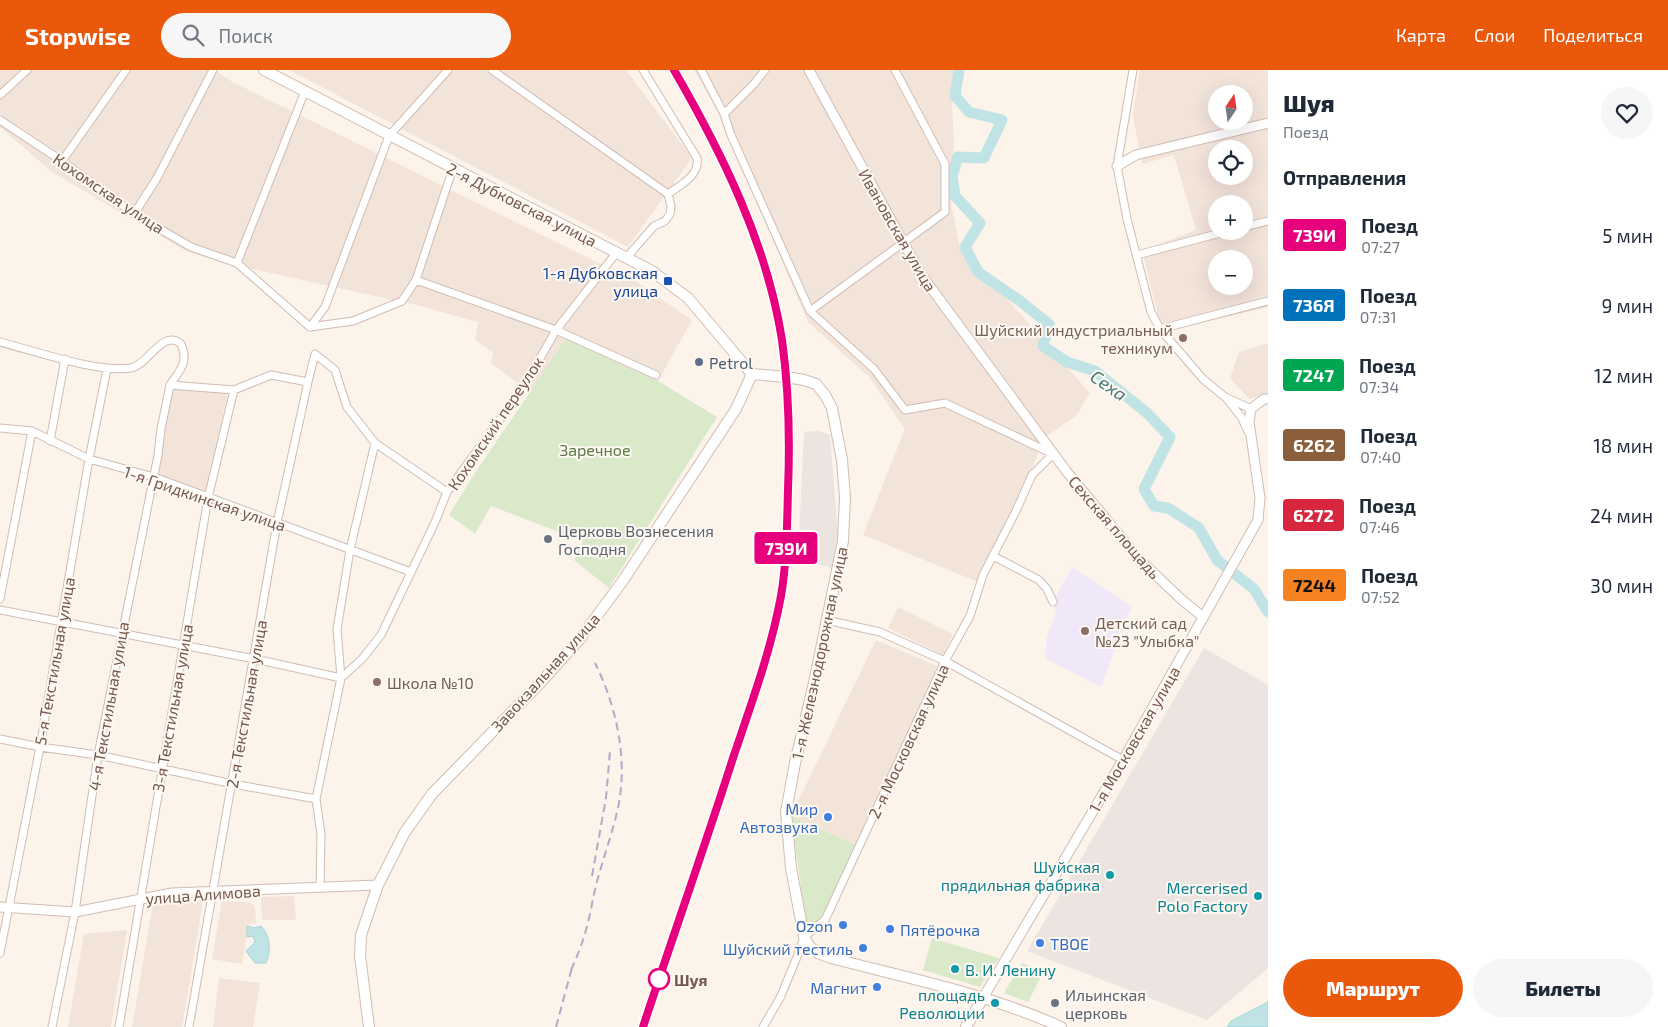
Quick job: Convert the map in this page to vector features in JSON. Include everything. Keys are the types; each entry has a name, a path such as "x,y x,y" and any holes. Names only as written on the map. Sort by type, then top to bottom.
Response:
{"main road":[{"name":"2-я Дубковская улица","path":"264,70 627,257 668,281 688,298 752,374"},
{"name":"1-я Железнодорожная улица","path":"752,374 786,377 816,384 832,408 842,460 843,540 786,812 791,868 804,937"},
{"name":"Завокзальная улица","path":"369,1027 360,956 362,935 378,886 405,832 432,794 541,682 572,647 622,582 736,408 752,374"},
{"path":"804,937 810,947 818,953 831,958 983,998 1026,1012 1061,1027"},
{"name":"1-я Московская улица","path":"966,1027 983,998"}],"street":[{"path":"0,95 27,70"},
{"path":"62,161 126,70"},
{"path":"134,214 157,178 213,70"},
{"path":"310,327 325,308 390,136 448,70"},
{"path":"492,70 668,194 671,206 670,214 665,221 654,226 627,257"},
{"path":"643,70 697,158 698,165 695,173 668,194"},
{"path":"701,70 724,114 731,135 810,311 874,369 905,410 945,403 1052,454"},
{"path":"724,114 754,84 764,70"},
{"name":"Ивановская улица","path":"809,70 920,273 1052,454"},
{"path":"810,311 945,212 945,164 895,70"},
{"path":"1133,70 1117,166 1127,219 1151,312 1160,329 1203,379 1225,397 1242,418 1251,438"},
{"path":"237,262 305,91"},
{"name":"Кохомская улица","path":"0,120 62,161 134,214 191,247 237,262 310,327"},
{"path":"1117,166 1136,155 1268,123"},
{"path":"310,327 354,321 402,301 416,280 453,168"},
{"path":"1253,225 1268,221"},
{"path":"1137,255 1208,236"},
{"name":"Кохомский переулок","path":"341,678 362,660 381,636 436,520 447,492 524,385 556,330 617,252"},
{"path":"416,280 556,330 656,375"},
{"path":"1160,329 1268,301"},
{"name":"4-я Текстильная улица","path":"52,1027 74,912 98,755 154,477 160,429 170,385 183,366 185,358 181,344 175,341 168,341 158,346 137,366 107,369"},
{"path":"0,342 107,369"},
{"name":"2-я Текстильная улица","path":"189,1027 212,890 255,659 277,523 314,354 336,370 347,407 375,443"},
{"path":"50,441 65,359"},
{"name":"5-я Текстильная улица","path":"0,953 4,908 40,747 60,622 107,369"},
{"path":"170,385 234,390 271,375 308,382"},
{"name":"3-я Текстильная улица","path":"119,1027 139,899 208,498 234,390"},
{"path":"1225,397 1251,409 1268,399"},
{"name":"1-я Московская улица","path":"983,998 1123,760 1258,520 1260,498 1249,422 1251,409"},
{"name":"1-я Гридкинская улица","path":"0,428 32,431 89,459 154,477 411,572"},
{"path":"0,599 32,431"},
{"path":"320,888 321,834 316,799 341,678 337,629 350,550 375,443 447,492"},
{"name":"2-я Московская улица","path":"804,937 825,920 945,661 970,616 983,575 1032,475 1052,454"},
{"name":"Сехская площадь","path":"1052,454 1140,560 1203,617"},
{"path":"993,556 1039,580 1047,589 1053,602"},
{"path":"0,610 255,659 341,678"},
{"path":"826,620 880,632 945,661 1123,760"},
{"path":"0,739 98,755 232,784 316,799"},
{"name":"улица Алимова","path":"4,908 74,912 172,893 212,890 378,886"},
{"path":"763,1027 780,998 804,937"}],"shaded area":[{"path":"0,70 214,70 231,81 637,282 692,320 658,381 567,339 530,392 491,363 493,352 475,340 478,322 416,305 221,262 186,251 52,172 0,127"},
{"path":"289,70 626,70 692,158 628,247"},
{"path":"694,70 956,70 952,100 954,144 951,203 960,249 972,272 993,283 1090,393 1076,416 1047,436 978,582 863,535 905,429 870,378 808,322 719,114"},
{"path":"1140,70 1268,70 1268,307 1167,330 1159,320 1142,251 1196,230 1174,155 1142,164 1133,115"},
{"path":"1268,343 1268,394 1249,399 1230,378 1239,352"},
{"path":"176,388 224,392 227,396 207,490 201,493 161,477 157,470 161,440 172,390"},
{"path":"818,431 830,435 838,535 832,568 797,558 804,432"},
{"name":"Детский сад №23 \"Улыбка\"","path":"1072,567 1132,607 1123,625 1101,687 1045,658 1047,636 1056,613 1053,602"},
{"path":"898,607 953,634 943,655 888,628"},
{"path":"876,640 937,666 857,845 791,816"},
{"name":"Шуйская прядильная фабрика","path":"1204,648 1268,685 1268,968 1207,1020 1027,951"},
{"path":"294,896 296,920 262,920 261,897"},
{"path":"203,901 182,1027 132,1027 153,904"},
{"path":"222,901 248,902 255,906 256,924 249,923 242,964 212,959"},
{"path":"127,930 111,1027 68,1027 84,934"},
{"path":"219,978 260,983 253,1027 213,1027"}],"green space":[{"name":"Заречное","path":"566,339 658,381 717,417 609,588 574,560 583,541 491,506 475,534 449,515 475,473"},
{"path":"791,816 857,845 820,922 806,924"},
{"path":"932,938 999,958 980,987 923,970"},
{"path":"1022,963 1044,971 1028,1002 1004,993"}],"water":[{"path":"247,926 254,928 261,926 267,934 269,954 266,963 255,963 246,951 255,942 253,936 247,937"},
{"path":"1268,1002 1268,1027 1227,1027 1231,1021"}],"waterway":[{"name":"Сеха","path":"959,70 955,96 969,112 1002,120 984,158 958,157 952,176 955,196 980,223 965,247 978,272 1049,324 1043,346 1067,362 1095,371 1147,413 1170,437 1144,489 1154,506 1168,508 1199,528 1217,560 1254,589 1268,612"}],"railway":[{"path":"643,1027 766,658 781,596 787,530 788,396 782,340 775,304 766,269 740,200 709,133 674,70"},
{"path":"571,970 586,930 596,884 615,820 622,774 619,736 615,717 603,680 595,663"},
{"path":"592,876 606,798 610,751"},
{"path":"556,1027 573,964"}],"train":[{"name":"739И","path":"643,1027 763,667 781,596 786,562 788,406 784,354 776,308 766,270 731,180 702,120 674,70"}],"place":[{"name":"1-я Дубковская улица","path":"668,281"},
{"name":"Шуйский индустриальный техникум","path":"1183,338"},
{"name":"Petrol","path":"699,362"},
{"name":"Церковь Вознесения Господня","path":"548,539"},
{"name":"Детский сад №23 \"Улыбка\"","path":"1085,631"},
{"name":"Школа №10","path":"377,682"},
{"name":"Мир Автозвука","path":"828,817"},
{"name":"Шуйская прядильная фабрика","path":"1110,875"},
{"name":"Mercerised Polo Factory","path":"1258,896"},
{"name":"Ozon","path":"843,925"},
{"name":"Пятёрочка","path":"890,929"},
{"name":"ТВОЕ","path":"1040,943"},
{"name":"Шуйский тестиль","path":"863,948"},
{"name":"В. И. Ленину","path":"955,969"},
{"name":"Шуя","path":"659,979"},
{"name":"Магнит","path":"877,987"},
{"name":"площадь Революции","path":"995,1003"},
{"name":"Ильинская церковь","path":"1055,1003"}]}
